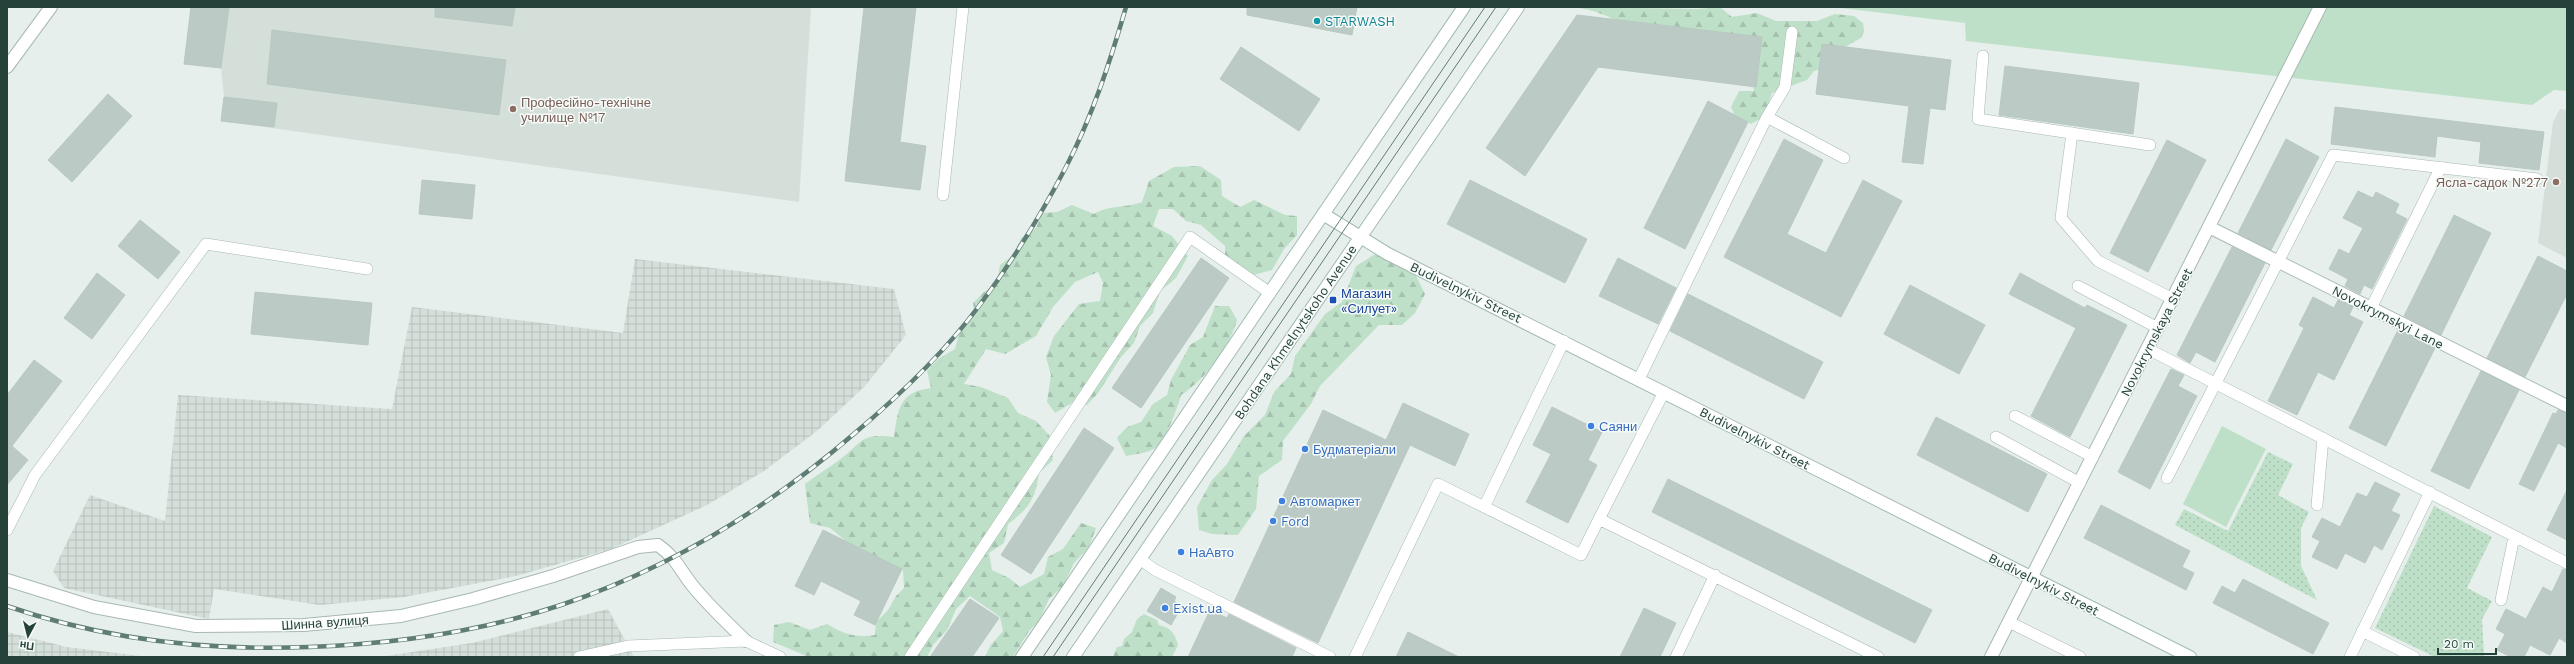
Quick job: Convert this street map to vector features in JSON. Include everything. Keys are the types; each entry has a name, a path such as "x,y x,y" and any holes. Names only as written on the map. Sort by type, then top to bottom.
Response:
{"street":[{"path":"7,67 51,7"},
{"path":"1022,657 1464,7"},
{"name":"Bohdana Khmelnytskoho Avenue","path":"1073,657 1359,237 1518,7"},
{"name":"Novokrymskaya Street","path":"1991,657 2320,7"},
{"name":"Budivelnykiv Street","path":"1323,214 1359,237 1564,342 2190,657"},
{"name":"Novokrymskyi Lane","path":"2209,228 2567,406"},
{"name":"Шинна вулиця","path":"7,580 94,607 196,626 304,625 401,616 473,599 546,578 638,547 658,545 674,557 691,584 712,608 746,641"}],"lane":[{"path":"943,196 963,7"},
{"path":"1639,380 1767,117 1785,87 1792,32"},
{"path":"1983,56 1978,119 2150,145"},
{"path":"1767,117 1844,158"},
{"path":"2072,133 2061,218 2098,261 2173,299"},
{"path":"2167,478 2333,155 2441,166 2538,179"},
{"path":"2370,308 2441,166"},
{"path":"910,657 1190,237 1270,293"},
{"path":"7,530 35,475 206,244 367,269"},
{"path":"2078,286 2158,328"},
{"path":"1484,506 1564,342"},
{"path":"2148,349 2567,563"},
{"path":"1355,657 1438,484 1581,555 1664,392"},
{"path":"2016,416 2093,457"},
{"path":"1996,437 2080,483"},
{"path":"2317,505 2322,438"},
{"path":"2350,657 2430,492"},
{"path":"1599,519 1715,575 1878,657"},
{"path":"2501,600 2514,537"},
{"path":"1140,559 1155,570 1330,657"},
{"path":"1676,657 1715,575"},
{"path":"2009,622 2080,657"},
{"path":"2362,631 2414,657"},
{"path":"578,657 628,646 746,641 780,657"}],"shaded area":[{"name":"Професійно-технічне училище №17","path":"229,7 811,7 799,202 221,121 224,97 221,68"},
{"name":"Ясла-садок №277","path":"2560,109 2567,110 2567,258 2538,243 2553,122"},
{"path":"635,259 894,289 906,335 865,386 817,431 764,471 707,505 611,549 516,576 404,597 320,605 214,589 209,619 64,588 53,571 90,495 165,521 178,395 392,409 412,307 623,333"},
{"path":"608,609 634,657 379,657 472,643"},
{"path":"7,632 67,647 149,657 7,657"}],"green space":[{"path":"1572,7 1698,9 1720,7 1732,17 1757,13 1776,21 1817,21 1835,14 1854,16 1863,23 1864,31 1861,38 1841,49 1828,67 1814,71 1807,80 1772,93 1765,116 1751,124 1734,114 1731,107 1739,91 1754,91 1751,74 1627,27 1601,14 1587,9"},
{"path":"1833,7 2567,7 2567,91 2554,90 2532,105 1966,41 1965,23"},
{"path":"1200,166 1221,180 1222,196 1240,207 1254,200 1285,215 1297,216 1297,235 1284,249 1272,270 1253,275 1225,265 1225,246 1201,225 1186,221 1173,209 1159,209 1153,226 1172,236 1188,256 1176,278 1160,291 1153,313 1140,326 1134,343 1121,357 1098,393 1087,405 1072,403 1055,413 1047,402 1051,375 1046,357 1054,336 1079,304 1100,301 1103,283 1098,272 1075,282 1053,307 1036,336 1005,354 986,349 964,384 981,387 1008,398 1018,413 1036,421 1049,435 1053,460 1039,473 1030,503 1008,524 1004,543 989,553 992,570 1009,578 1020,587 1044,574 1048,557 1063,549 1081,523 1096,528 1089,547 1074,563 1063,586 1049,599 1039,621 1029,631 1013,657 985,657 990,646 1003,631 1000,617 970,596 956,609 947,630 933,645 927,657 809,657 773,642 774,625 789,622 810,630 827,624 850,634 861,636 875,635 876,622 888,610 896,596 904,588 903,570 846,541 830,528 810,523 805,484 867,438 882,436 894,437 897,418 902,404 912,393 931,388 927,371 938,359 955,349 960,329 975,314 973,303 984,292 996,285 1000,265 1013,255 1021,238 1036,228 1042,213 1057,212 1072,205 1094,214 1106,209 1142,202 1149,181 1174,167"},
{"path":"1377,253 1414,272 1425,294 1415,313 1402,325 1379,325 1320,386 1311,404 1283,441 1282,460 1259,476 1256,509 1238,535 1212,534 1199,530 1197,507 1212,480 1227,464 1244,436 1265,415 1274,392 1291,374 1295,356 1325,314 1342,302 1356,266"},
{"path":"1215,306 1229,306 1237,320 1229,341 1207,372 1190,389 1181,395 1168,430 1158,446 1147,452 1126,456 1117,438 1127,427 1141,422 1153,404 1167,395 1171,380 1190,345 1203,337"},
{"path":"2222,426 2266,449 2226,527 2183,504"},
{"path":"2268,452 2293,464 2278,495 2309,512 2301,528 2301,566 2317,600 2175,525 2184,509 2228,531"},
{"path":"2434,506 2492,537 2467,588 2492,601 2482,619 2484,657 2435,657 2375,628"},
{"path":"1144,614 1157,620 1159,625 1169,629 1174,634 1178,645 1172,657 1113,657 1117,647 1122,646 1124,639 1132,632 1137,619"}],"building":[{"path":"191,7 229,7 221,68 184,64"},
{"path":"435,7 515,7 512,26 435,17"},
{"path":"864,7 916,7 900,142 926,146 920,190 845,181"},
{"name":"STARWASH","path":"1247,7 1357,7 1352,35 1247,15"},
{"path":"1577,15 1762,37 1756,87 1598,67 1525,176 1486,148"},
{"path":"272,30 506,60 499,115 267,84"},
{"path":"1822,44 1951,60 1945,110 1930,108 1923,164 1902,162 1909,106 1816,94"},
{"path":"1241,47 1320,99 1299,131 1220,79"},
{"path":"2005,66 2139,83 2133,134 1999,115"},
{"path":"108,94 132,116 72,182 48,160"},
{"path":"224,97 277,103 274,127 221,121"},
{"path":"1708,101 1748,122 1685,249 1644,228"},
{"path":"2335,107 2544,132 2539,170 2479,163 2481,142 2437,136 2435,157 2331,144"},
{"path":"1784,139 1823,160 1787,234 1826,253 1863,180 1902,201 1841,317 1724,257"},
{"path":"2286,139 2319,157 2271,250 2238,233"},
{"path":"2167,140 2206,160 2148,272 2110,253"},
{"path":"422,180 475,185 472,219 419,214"},
{"path":"1470,180 1587,239 1565,283 1447,224"},
{"path":"2358,191 2373,198 2376,192 2399,204 2395,213 2407,219 2372,289 2364,285 2360,294 2345,286 2348,279 2329,269 2339,249 2349,254 2363,228 2343,218"},
{"path":"2454,215 2491,233 2441,335 2404,316"},
{"path":"140,220 180,252 158,279 118,246"},
{"path":"2232,247 2265,263 2215,362 2196,352 2190,363 2177,355"},
{"path":"2538,256 2567,271 2567,294 2525,377 2487,358"},
{"path":"1201,258 1229,278 1141,408 1112,388"},
{"path":"1618,258 1676,288 1658,324 1599,296"},
{"path":"97,273 125,295 92,339 64,318"},
{"path":"2020,273 2085,308 2087,305 2127,325 2070,437 2031,416 2076,328 2009,294"},
{"path":"1910,285 1985,325 1959,374 1884,334"},
{"path":"255,292 372,303 368,345 251,334"},
{"path":"1688,294 1823,362 1804,399 1670,331"},
{"path":"2313,297 2334,308 2338,300 2353,307 2349,315 2363,322 2334,380 2318,372 2297,415 2268,401 2304,328 2299,325"},
{"path":"2398,330 2435,348 2386,446 2349,428"},
{"path":"34,360 62,381 12,446 28,460 7,485 7,395"},
{"path":"2171,369 2184,375 2178,386 2197,396 2150,489 2118,472"},
{"path":"2481,371 2519,390 2469,489 2431,471"},
{"path":"1403,403 1469,434 1455,466 1410,445 1318,643 1234,602 1323,410 1386,440"},
{"path":"1552,407 1602,432 1588,460 1597,465 1568,523 1526,502 1551,454 1533,445"},
{"path":"2558,410 2567,413 2567,448 2558,443 2534,491 2519,484 2553,413 2556,414"},
{"path":"1936,417 2047,474 2028,512 1917,455"},
{"path":"1084,428 1114,448 1031,574 1001,555"},
{"path":"1668,479 1932,610 1915,643 1652,512"},
{"path":"2375,482 2400,494 2391,511 2400,515 2382,550 2374,545 2365,563 2345,553 2337,569 2312,557 2320,541 2312,537 2322,518 2340,527 2357,493 2367,497"},
{"path":"2567,490 2567,540 2547,530"},
{"path":"2101,505 2190,551 2182,567 2194,573 2186,590 2084,538"},
{"path":"823,530 902,569 875,625 854,615 861,601 821,581 814,595 795,586"},
{"path":"2563,569 2567,570 2567,643 2559,638 2550,655 2530,645 2524,657 2511,657 2497,650 2505,634 2496,629 2506,609 2526,619 2543,587 2552,592"},
{"path":"2243,579 2329,623 2313,654 2213,603 2222,586 2235,593"},
{"name":"Exist.ua","path":"1161,588 1176,597 1174,601 1182,606 1171,625 1147,611"},
{"path":"970,599 999,618 972,657 930,657"},
{"path":"1644,608 1676,623 1660,657 1620,657"},
{"path":"1210,610 1227,618 1229,614 1296,648 1292,657 1188,657"},
{"path":"1408,632 1459,657 1396,657"}],"tram line":[{"path":"1043,657 1485,7"},
{"path":"1053,657 1496,7"}],"railway":[{"path":"7,606 44,618 118,635 194,645 270,648 373,643 405,640 499,623 561,605 602,590 679,554 753,511 822,460 872,419 921,373 979,306 1036,220 1066,167 1084,129 1100,89 1126,7"}],"place":[{"name":"STARWASH","path":"1317,21"},
{"name":"Професійно-технічне училище №17","path":"513,109"},
{"name":"Ясла-садок №277","path":"2556,182"},
{"name":"Магазин «Силует»","path":"1333,300"},
{"name":"Саяни","path":"1591,426"},
{"name":"Будматеріали","path":"1305,449"},
{"name":"Автомаркет","path":"1282,501"},
{"name":"Ford","path":"1273,521"},
{"name":"НаАвто","path":"1181,552"},
{"name":"Exist.ua","path":"1165,608"}]}
